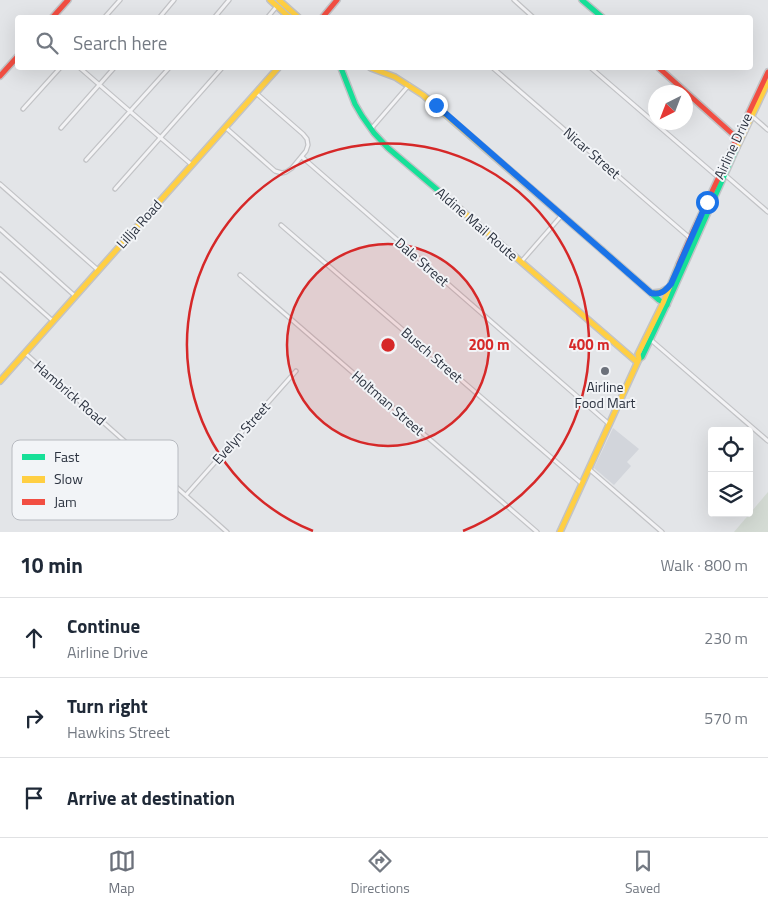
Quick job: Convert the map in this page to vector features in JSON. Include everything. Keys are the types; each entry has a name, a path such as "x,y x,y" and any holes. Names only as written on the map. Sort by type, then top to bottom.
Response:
{"main road":[{"path":"55,15 68,0"},
{"path":"270,0 287,15"},
{"path":"279,0 296,15"},
{"path":"324,15 337,0"},
{"path":"582,0 599,15"},
{"path":"0,76 15,59"},
{"name":"Lillja Road","path":"0,381 276,70"},
{"name":"Aldine Mail Route","path":"342,70 355,104 365,121 388,148 638,360"},
{"path":"377,70 409,85 436,105 665,304"},
{"path":"661,70 737,138"},
{"name":"Airline Drive","path":"723,173 768,72"},
{"name":"Airline Drive","path":"560,532 638,360 638,354 665,304 671,284 691,238 768,82"},
{"name":"Airline Drive","path":"638,360 642,357 651,340 720,179"},
{"path":"651,293 664,292 671,284"}],"street":[{"path":"107,15 120,0"},
{"path":"162,15 174,0"},
{"path":"216,15 229,0"},
{"path":"514,0 531,15"},
{"path":"270,15 277,6"},
{"path":"23,110 58,70"},
{"path":"82,70 192,165"},
{"path":"60,128 112,70"},
{"path":"86,160 166,70"},
{"path":"115,189 220,70"},
{"name":"Nicar Street","path":"495,70 691,238"},
{"path":"593,70 720,179"},
{"path":"371,129 409,85"},
{"path":"225,127 269,166 279,172 282,173 289,170 302,157 308,145 307,139 256,93"},
{"path":"752,116 768,130"},
{"name":"Dale Street","path":"302,157 609,424"},
{"path":"723,173 768,212"},
{"path":"0,184 98,271"},
{"path":"521,262 562,215"},
{"name":"Busch Street","path":"281,225 582,485"},
{"path":"0,229 76,296"},
{"path":"0,274 53,321"},
{"name":"Holtman Street","path":"240,275 537,532"},
{"path":"651,340 768,441"},
{"name":"Hambrick Road","path":"25,353 124,440"},
{"name":"Evelyn Street","path":"186,495 296,371"},
{"path":"589,469 662,532"},
{"name":"Hambrick Road","path":"178,488 227,532"}],"shaded area":[{"path":"613,428 639,449 627,462 631,466 614,485 594,468"},
{"path":"768,492 768,532 734,532 747,517 753,517 753,510"}],"traffic: fast":[{"path":"582,0 600,15"},
{"path":"342,70 355,104 374,133 388,148 460,209"},
{"path":"639,359 642,357 669,300 737,147"},
{"path":"602,250 667,305"}],"traffic: slow":[{"path":"270,0 287,15"},
{"path":"279,0 296,15"},
{"path":"0,381 276,70"},
{"path":"376,70 395,77 423,95 602,250"},
{"path":"737,147 768,82"},
{"path":"460,209 637,362"},
{"path":"560,532 639,359 638,354 663,303 679,264"},
{"path":"653,293 661,292 668,288"}],"traffic: jam":[{"path":"55,15 68,0"},
{"path":"324,15 337,0"},
{"path":"0,76 15,59"},
{"path":"661,70 737,138"},
{"path":"679,264 768,72"}],"place":[{"name":"Airline Food Mart","path":"605,371"}],"route":[{"path":"436,105 651,293 664,292 671,284 707,202"}]}
